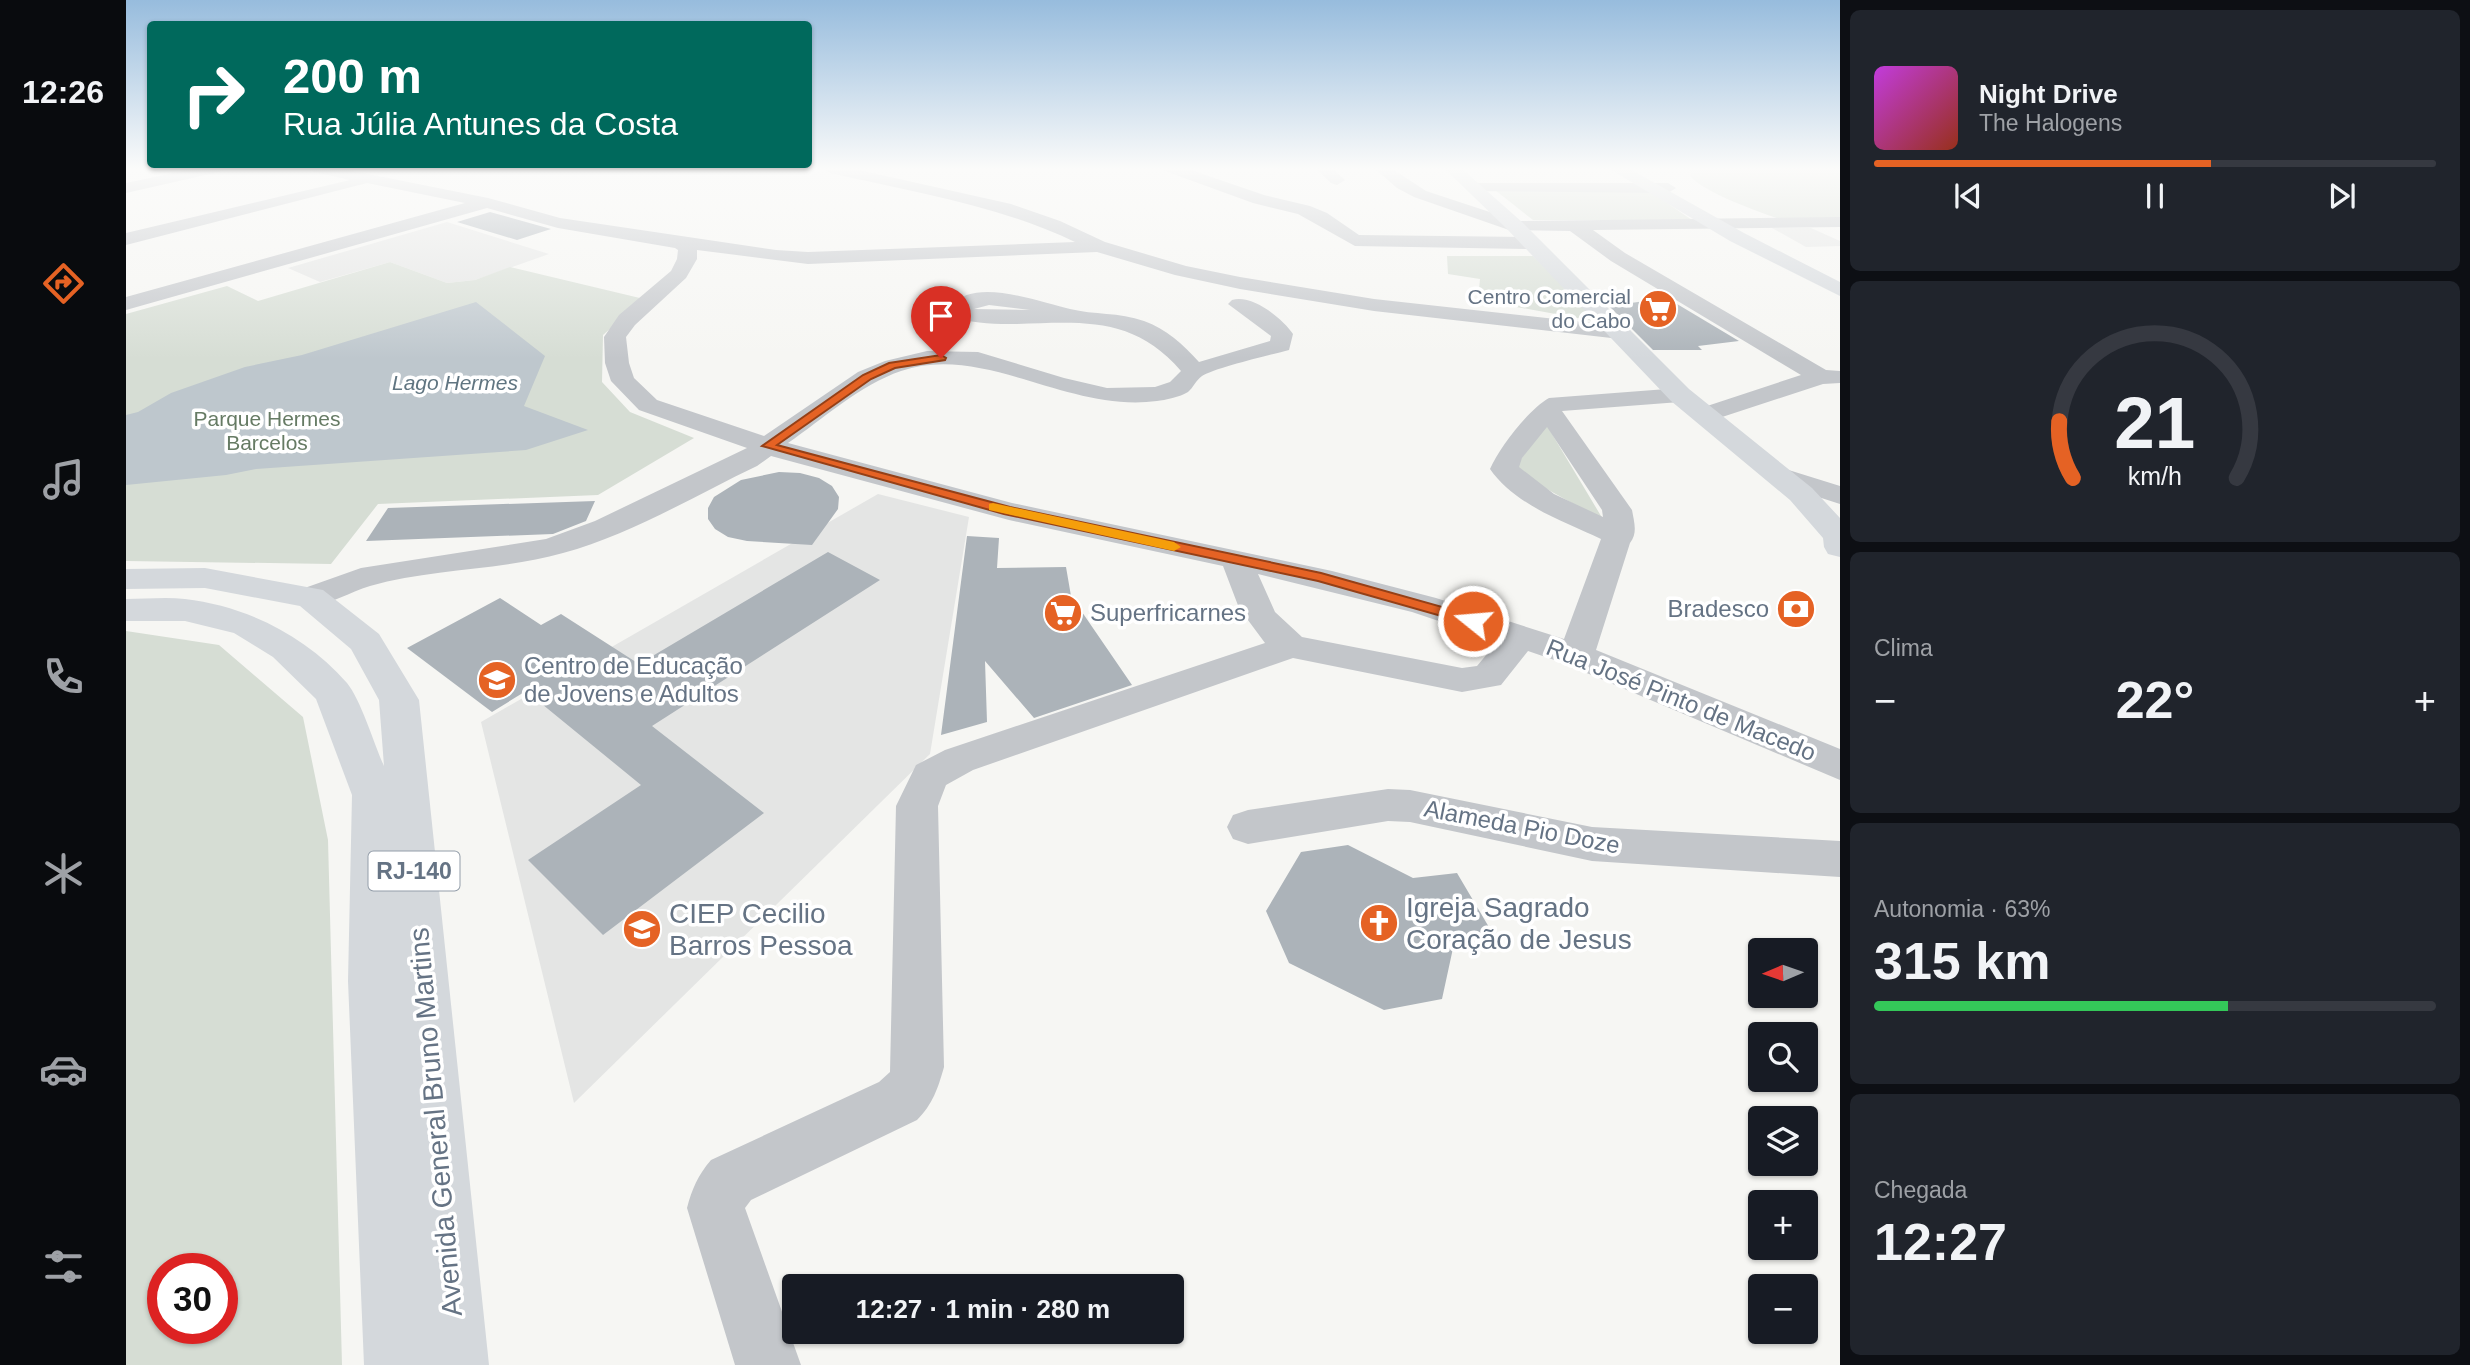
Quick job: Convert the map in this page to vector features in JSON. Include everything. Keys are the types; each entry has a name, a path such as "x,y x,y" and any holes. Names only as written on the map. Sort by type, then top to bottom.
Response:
{"main road":[{"path":"1520,232 1680,395 1780,475 1821,514 1839,539"},
{"path":"1729,232 1840,290"},
{"path":"1759,232 1840,270"},
{"name":"Avenida General Bruno Martins","path":"126,579 205,578 311,597 366,642 399,700 455,1365"},
{"name":"Avenida General Bruno Martins","path":"126,610 186,610 246,625 286,649 333,693 374,795 374,981 398,1365"}],"street":[{"path":"126,239 155,232"},
{"path":"126,304 385,232"},
{"path":"612,232 726,247 775,258 1098,246"},
{"path":"1068,232 1098,246 1182,271 1313,296 1620,331"},
{"path":"1343,232 1355,240 1523,235 1540,232"},
{"path":"1515,232 1523,235"},
{"path":"1583,232 1618,257 1831,377"},
{"name":"Rua José Pinto de Macedo","path":"681,243 688,248 687,259 679,274 627,320 615,337 617,363 623,381 648,405 768,446 1009,511 1359,588 1522,636 1576,655 1840,765"},
{"path":"311,597 374,576 428,565 514,555 555,546 606,527 747,460 867,377 893,366 927,359 978,359 1058,384 1107,395 1157,394 1180,387 1194,371 1281,345 1282,334 1264,318 1239,304"},
{"path":"1069,316 1112,318 1133,323 1160,336 1180,352 1194,371"},
{"path":"1704,415 1831,377"},
{"path":"1620,536 1545,502 1520,487 1504,469 1509,457 1548,409 1558,403 1680,395"},
{"path":"1548,409 1617,510 1620,536 1576,655"},
{"path":"1780,475 1840,495"},
{"name":"Rua José Pinto de Macedo","path":"1236,560 1258,615 1269,631 1291,646 1462,680 1488,676 1522,636"},
{"path":"768,1365 716,1208 719,1195 731,1180 898,1101 911,1089 918,1067 917,806 930,776 959,760 1291,646"},
{"name":"Alameda Pio Doze","path":"1248,827 1388,805 1410,806 1592,844 1840,859"}],"shaded area":[{"path":"413,232 478,232 549,254 475,280 447,283 390,262 320,282 288,268"},
{"path":"1779,232 1819,232 1840,241 1840,246 1806,247"},
{"name":"CIEP Cecilio Barros Pessoa","path":"878,494 969,517 930,754 574,1103 481,722"}],"green space":[{"path":"1447,256 1533,256 1605,323 1478,300 1480,279 1448,274"},
{"name":"Parque Hermes Barcelos","path":"390,262 447,283 475,280 510,267 644,299 603,335 602,382 630,412 694,438 598,495 378,504 331,564 126,561 126,314 227,286 258,301"},
{"path":"1546,424 1604,521 1513,470"},
{"path":"126,631 219,645 303,717 328,840 342,1365 126,1365"}],"water":[{"name":"Lago Hermes","path":"476,302 545,356 524,406 588,430 526,450 256,469 226,475 126,485 126,415 138,412 171,393 245,367 302,355"}],"building":[{"path":"489,232 543,232 517,240"},
{"path":"1667,298 1739,341 1698,346 1702,350 1653,350 1609,306"},
{"path":"779,472 800,473 819,478 832,486 839,497 838,509 812,545 747,541 728,537 715,529 708,519 708,508 714,497 741,480"},
{"path":"595,501 586,521 553,534 366,541 388,508"},
{"path":"967,536 999,538 997,568 1066,567 1071,596 1132,685 1034,718 985,661 987,722 941,735"},
{"path":"828,552 880,580 652,726 764,813 603,935 528,860 641,785 526,691 492,712 407,648 500,598 541,625 561,614 639,664"},
{"name":"Igreja Sagrado Coração de Jesus","path":"1348,845 1413,878 1457,873 1493,934 1455,939 1442,999 1384,1010 1289,963 1266,911 1301,852"}],"slow traffic":[{"path":"993,507 1174,547"}],"place":[{"name":"Centro Comercial do Cabo","path":"1658,309"},
{"name":"Bradesco","path":"1796,609"},
{"name":"Superfricarnes","path":"1063,613"},
{"name":"Centro de Educação de Jovens e Adultos","path":"497,680"},
{"name":"Igreja Sagrado Coração de Jesus","path":"1379,923"},
{"name":"CIEP Cecilio Barros Pessoa","path":"642,929"}],"route":[{"path":"941,358 893,366 867,377 768,446 1009,511 1321,578 1473,621"}]}
